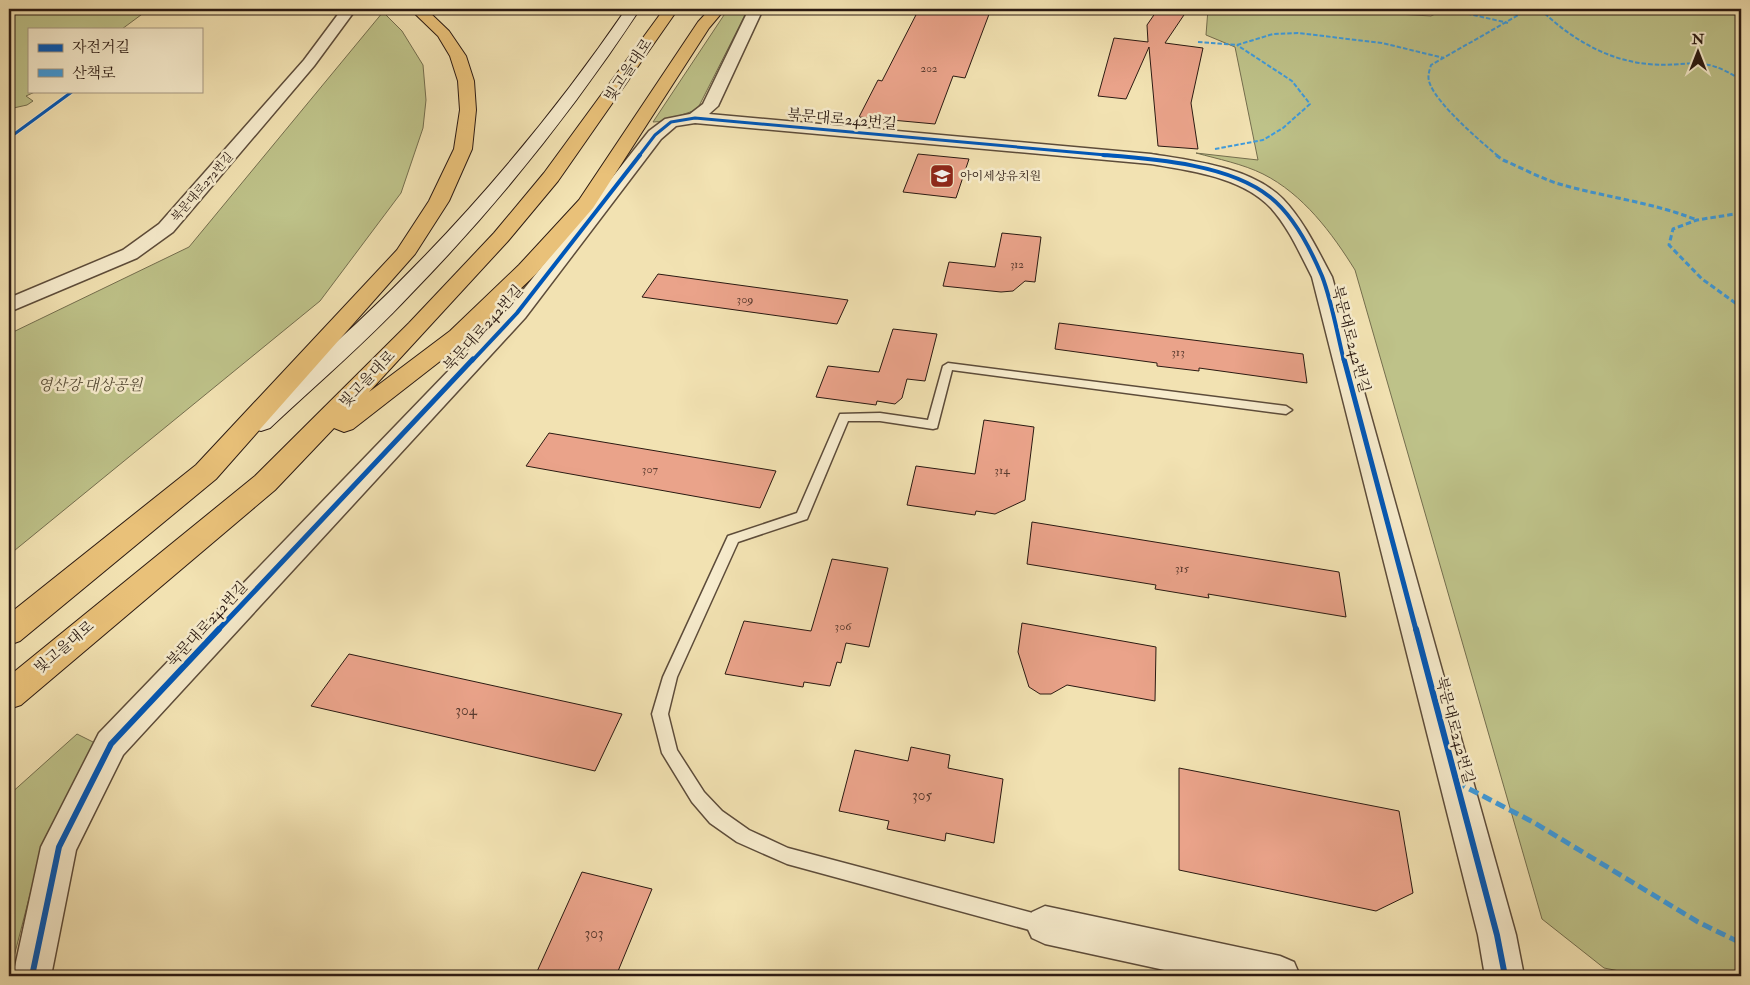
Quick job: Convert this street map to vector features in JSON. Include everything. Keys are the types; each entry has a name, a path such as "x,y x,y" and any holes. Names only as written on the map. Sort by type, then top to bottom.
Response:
{"highway":[{"path":"206,472 405,254 443,192 463,149 468,110 466,81 458,56 444,34 427,16 416,9"},
{"path":"265,483 458,336 527,270 586,204 704,25 718,9"},
{"name":"빛고을대로","path":"9,695 265,483 417,328 501,237 589,126 667,12"},
{"name":"빛고을대로","path":"9,632 206,472"}],"main road":[{"name":"빛고을대로","path":"206,472 364,328 452,238 506,179 549,127 610,45 633,9"}],"street":[{"name":"북문대로272번길","path":"9,306 130,254 166,228 309,63 349,9"},
{"path":"695,118 710,106 756,9"},
{"name":"북문대로242번길","path":"32,976 59,847 111,744 517,313 655,135 671,122 695,118 1151,159 1196,167 1237,180 1270,197 1306,246 1322,277 1497,936 1505,976"},
{"path":"1045,925 1244,972 1280,976"}],"lane":[{"path":"1045,925 787,856 743,836 716,816 698,797 670,753 660,714 663,696 670,677 733,539 802,516 844,416 880,416 933,425 948,366 1286,410"}],"path":[{"path":"9,138 22,128"},
{"path":"9,133 15,133"}],"green space":[{"path":"9,9 149,9 123,28 28,28 28,92 35,92 26,96 33,101 27,105 9,109"},
{"path":"728,9 748,9 697,110 659,122 653,122"},
{"path":"1208,9 1314,9 1431,16 1445,9 1718,9 1741,13 1741,976 1645,976 1604,968 1542,919 1355,270 1337,242 1304,203 1291,192 1255,170 1196,153 1258,160 1235,47 1206,35"},
{"name":"영산강 대상공원","path":"383,12 402,31 423,65 426,100 423,128 401,193 320,301 9,555 9,334 189,247"},
{"path":"77,734 95,743 44,840 9,976 9,795"}],"building":[{"path":"919,9 991,9 965,78 953,76 935,124 859,117 878,80 882,81"},
{"path":"1158,9 1188,9 1165,43 1203,48 1191,103 1198,149 1158,146 1149,47 1126,99 1098,96 1114,38 1148,42 1147,25"},
{"path":"918,154 969,159 956,198 903,192"},
{"path":"1002,233 1041,237 1035,282 1025,281 1013,291 1001,292 943,286 949,262 995,267"},
{"path":"658,274 848,300 837,324 642,297"},
{"path":"1059,323 1303,354 1307,383 1199,368 1199,371 1157,366 1157,363 1055,349"},
{"path":"893,329 937,334 925,381 907,379 902,398 895,404 877,401 876,405 816,397 828,366 879,372"},
{"path":"984,420 1034,427 1025,500 995,514 976,511 975,515 907,505 916,466 975,474"},
{"path":"549,433 776,471 760,508 526,466"},
{"path":"1032,522 1339,572 1346,617 1208,594 1209,598 1155,589 1156,585 1027,564"},
{"path":"832,559 888,568 869,647 846,643 841,663 837,662 830,686 804,682 803,687 725,674 744,621 811,631"},
{"path":"1022,623 1156,647 1155,701 1067,685 1051,694 1040,694 1029,687 1018,652"},
{"path":"349,654 622,714 595,771 311,706"},
{"path":"911,747 950,755 948,768 1003,779 994,843 946,833 945,841 887,829 889,821 839,811 855,750 908,761"},
{"path":"1179,768 1399,811 1413,893 1376,911 1179,870"},
{"path":"582,872 652,889 616,976 535,976"}],"marked path":[{"path":"1448,9 1508,23"},
{"path":"1529,9 1431,65 1428,74 1430,85 1446,106 1472,135 1503,160 1554,182 1629,202 1669,209 1697,220"},
{"path":"1540,9 1566,32 1596,50 1630,61 1647,64 1665,65 1685,62 1709,64 1729,72 1741,80"},
{"path":"1198,42 1237,45 1273,34 1298,33 1382,43 1444,58"},
{"path":"1215,149 1263,140 1283,128 1310,104 1292,81 1237,45"},
{"path":"1741,213 1697,220 1673,229 1669,245 1702,279 1741,307"},
{"path":"1456,782 1533,822 1698,922 1719,934 1741,943"}],"cycle path":[{"path":"9,138 72,92"},
{"path":"32,976 59,847 111,744 517,313 655,135 671,122 695,118 1151,159 1229,176 1258,189 1277,204 1299,234 1322,277 1497,935 1505,976"}],"place":[{"name":"아이세상유치원","path":"942,176"}]}
